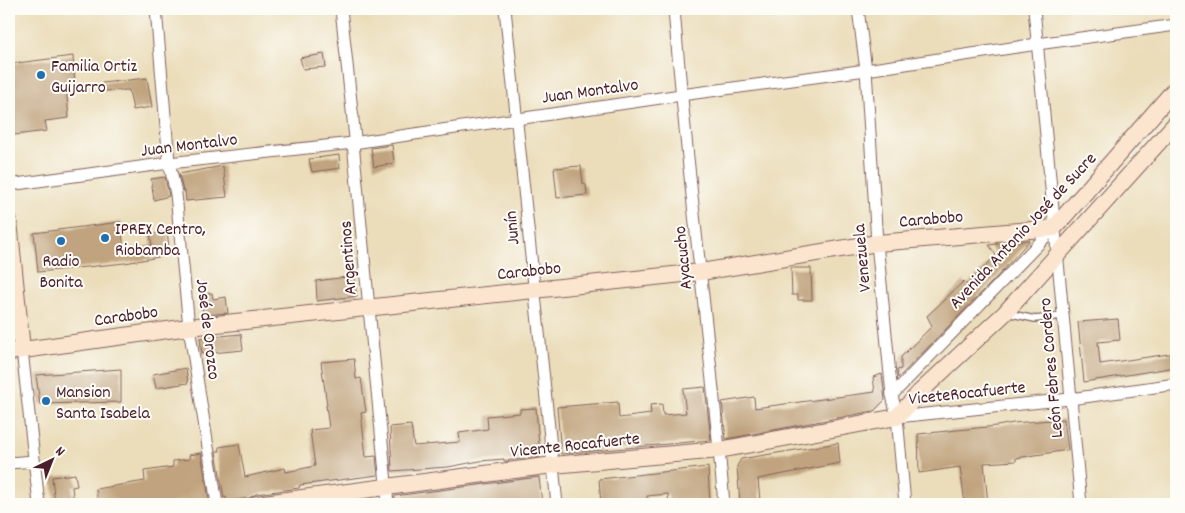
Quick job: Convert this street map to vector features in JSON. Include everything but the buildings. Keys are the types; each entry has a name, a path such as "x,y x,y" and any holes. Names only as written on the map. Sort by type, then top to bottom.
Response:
{"main road":[{"name":"Avenida Antonio José de Sucre","path":"1054,228 1176,88"},
{"path":"897,417 920,392 1005,313 1176,123"},
{"path":"9,221 15,351"},
{"name":"Carabobo","path":"15,351 189,327 701,272 877,243 1054,228"},
{"name":"Vicente Rocafuerte","path":"257,504 553,465 719,450 897,417"}],"street":[{"name":"José de Orozco","path":"156,9 170,163 176,194 189,327 217,504"},
{"name":"Argentinos","path":"341,9 355,138 353,144 362,216 368,308 388,504"},
{"name":"Junín","path":"505,9 557,504"},
{"name":"Ayacucho","path":"674,9 681,95 724,504"},
{"name":"Venezuela","path":"858,9 866,70 877,243 905,504"},
{"name":"León Febres Cordero","path":"1034,9 1081,504"},
{"name":"Juan Montalvo","path":"9,185 170,163 353,144 681,95 1176,25"},
{"name":"Avenida Antonio José de Sucre","path":"892,395 1054,228"},
{"path":"15,351 34,461 39,504"},
{"path":"1070,399 1176,384"},
{"name":"ViceteRocafuerte","path":"897,417 1070,399"},
{"path":"9,463 34,461"}],"lane":[{"path":"1005,313 1034,319 1062,316"}],"place":[{"name":"Familia Ortiz Guijarro","path":"41,75"},
{"name":"IPREX Centro, Riobamba","path":"105,238"},
{"name":"Radio Bonita","path":"61,241"},
{"name":"Mansion Santa Isabela","path":"46,401"}]}
